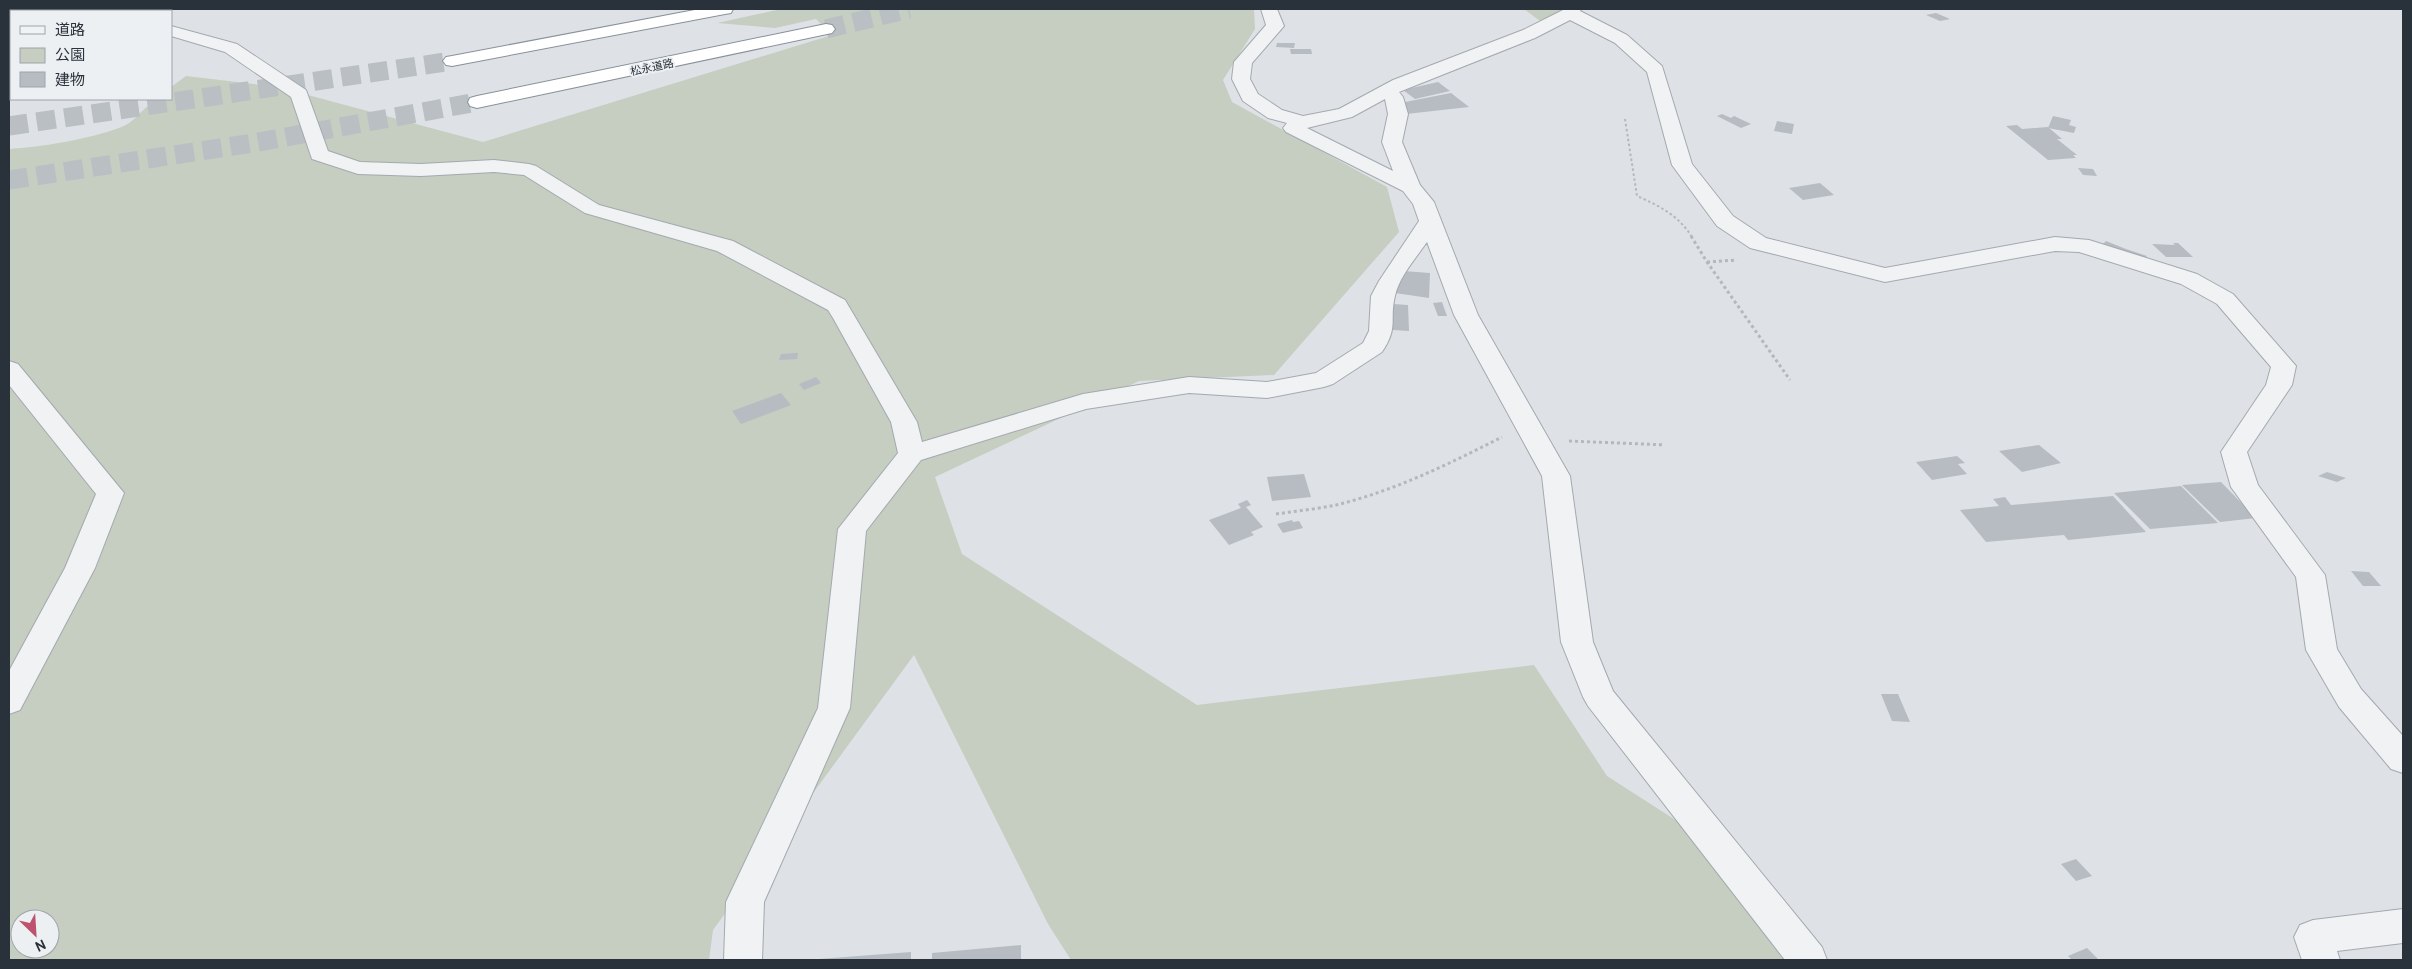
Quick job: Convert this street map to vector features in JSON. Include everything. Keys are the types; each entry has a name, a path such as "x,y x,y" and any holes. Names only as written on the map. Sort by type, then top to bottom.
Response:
{"highway":[{"path":"452,61 724,9"},
{"name":"松永道路","path":"477,102 826,29"}],"street":[{"path":"1269,9 1275,26 1243,62 1241,79 1250,97 1275,114 1303,122"},
{"path":"1410,187 1293,128 1303,122 1345,113 1399,84 1529,34 1571,11 1621,39 1656,70 1682,165 1725,222 1758,243 1884,275 2055,244 2081,245 2189,279 2225,298 2284,366 2279,384 2234,452 2245,488 2310,575 2322,650 2350,698 2403,759"},
{"path":"172,31 231,48 299,94 319,155 358,168 421,170 494,166 529,170 592,209 725,246 837,305 904,422 912,454"},
{"path":"1387,92 1394,97 1398,114 1392,142 1410,187 1423,202 1466,315 1556,476 1577,642 1599,697 1808,960"},
{"path":"742,960 745,902 834,708 852,529 912,454 1083,402 1189,385 1267,390 1324,379 1373,347 1382,331 1384,296 1390,281 1430,221"},
{"path":"9,369 110,493 80,568 9,701"},
{"path":"2321,960 2313,937 2403,926"}],"path":[{"path":"1625,119 1637,196 1662,207 1684,224 1707,262 1790,380"},
{"path":"1276,514 1346,503 1531,432 1665,445"}],"green space":[{"path":"781,9 1254,9 1255,29 1223,80 1232,102 1387,187 1399,232 1274,375 1139,381 935,477 962,554 1197,705 1534,665 1607,776 1733,857 1814,960 1071,960 1048,924 914,655 713,930 709,960 9,960 9,149 65,142 119,128 132,121 148,106 161,100 172,100 172,86 186,76 278,87 483,142 832,35 816,19 775,28 717,23"},
{"path":"1524,9 1562,9 1561,12 1540,21"}],"building":[{"path":"1936,13 1950,19 1940,21 1926,15"},
{"path":"1277,43 1295,43 1294,48 1276,47"},
{"path":"1290,49 1311,49 1312,54 1291,54"},
{"path":"1438,82 1450,91 1415,99 1403,90"},
{"path":"1451,93 1469,107 1406,114 1400,103"},
{"path":"1722,114 1731,118 1734,116 1751,124 1741,128 1717,116"},
{"path":"2053,116 2071,120 2069,125 2076,127 2074,133 2048,128"},
{"path":"1777,121 1794,124 1792,134 1774,131"},
{"path":"2017,125 2022,129 2048,127 2062,139 2057,139 2077,155 2073,155 2076,158 2048,160 2006,126"},
{"path":"2078,168 2093,169 2097,176 2083,175"},
{"path":"1820,183 1834,195 1803,200 1789,188"},
{"path":"2106,241 2147,256 2143,260 2102,245"},
{"path":"2173,243 2178,243 2193,257 2166,257 2152,244 2175,245"},
{"path":"1403,271 1430,273 1429,298 1395,293 1396,280 1402,281"},
{"path":"1442,302 1447,316 1438,316 1433,303"},
{"path":"1393,304 1408,305 1409,331 1393,330"},
{"path":"798,353 797,359 779,360 781,354"},
{"path":"816,377 821,383 804,390 799,384"},
{"path":"781,393 791,405 741,424 732,411"},
{"path":"2039,445 2061,463 2022,472 1999,451"},
{"path":"1957,456 1965,463 1958,464 1967,474 1932,480 1916,462"},
{"path":"2327,472 2346,478 2337,482 2318,476"},
{"path":"1304,474 1311,497 1272,501 1267,477"},
{"path":"2221,482 2256,518 2220,522 2182,485"},
{"path":"2181,486 2218,523 2150,529 2114,493"},
{"path":"2113,496 2146,532 2068,540 2064,535 1986,542 1960,510 1999,506 1993,499 2005,497 2011,505"},
{"path":"1247,500 1251,505 1246,507 1263,527 1251,532 1254,535 1229,545 1209,520 1241,508 1238,504"},
{"path":"1292,520 1293,522 1299,521 1303,528 1283,533 1277,524"},
{"path":"2351,571 2369,572 2381,586 2363,586"},
{"path":"1881,694 1898,694 1910,722 1892,721"},
{"path":"2076,859 2092,876 2076,881 2061,864"},
{"path":"1021,945 1021,960 932,960 932,953"},
{"path":"2087,948 2099,960 2072,960 2068,956"},
{"path":"911,952 911,960 819,960 819,959"}],"tunnel":[{"path":"826,29 909,9"},
{"path":"9,126 452,61"},
{"path":"9,180 253,143 477,102"}]}
